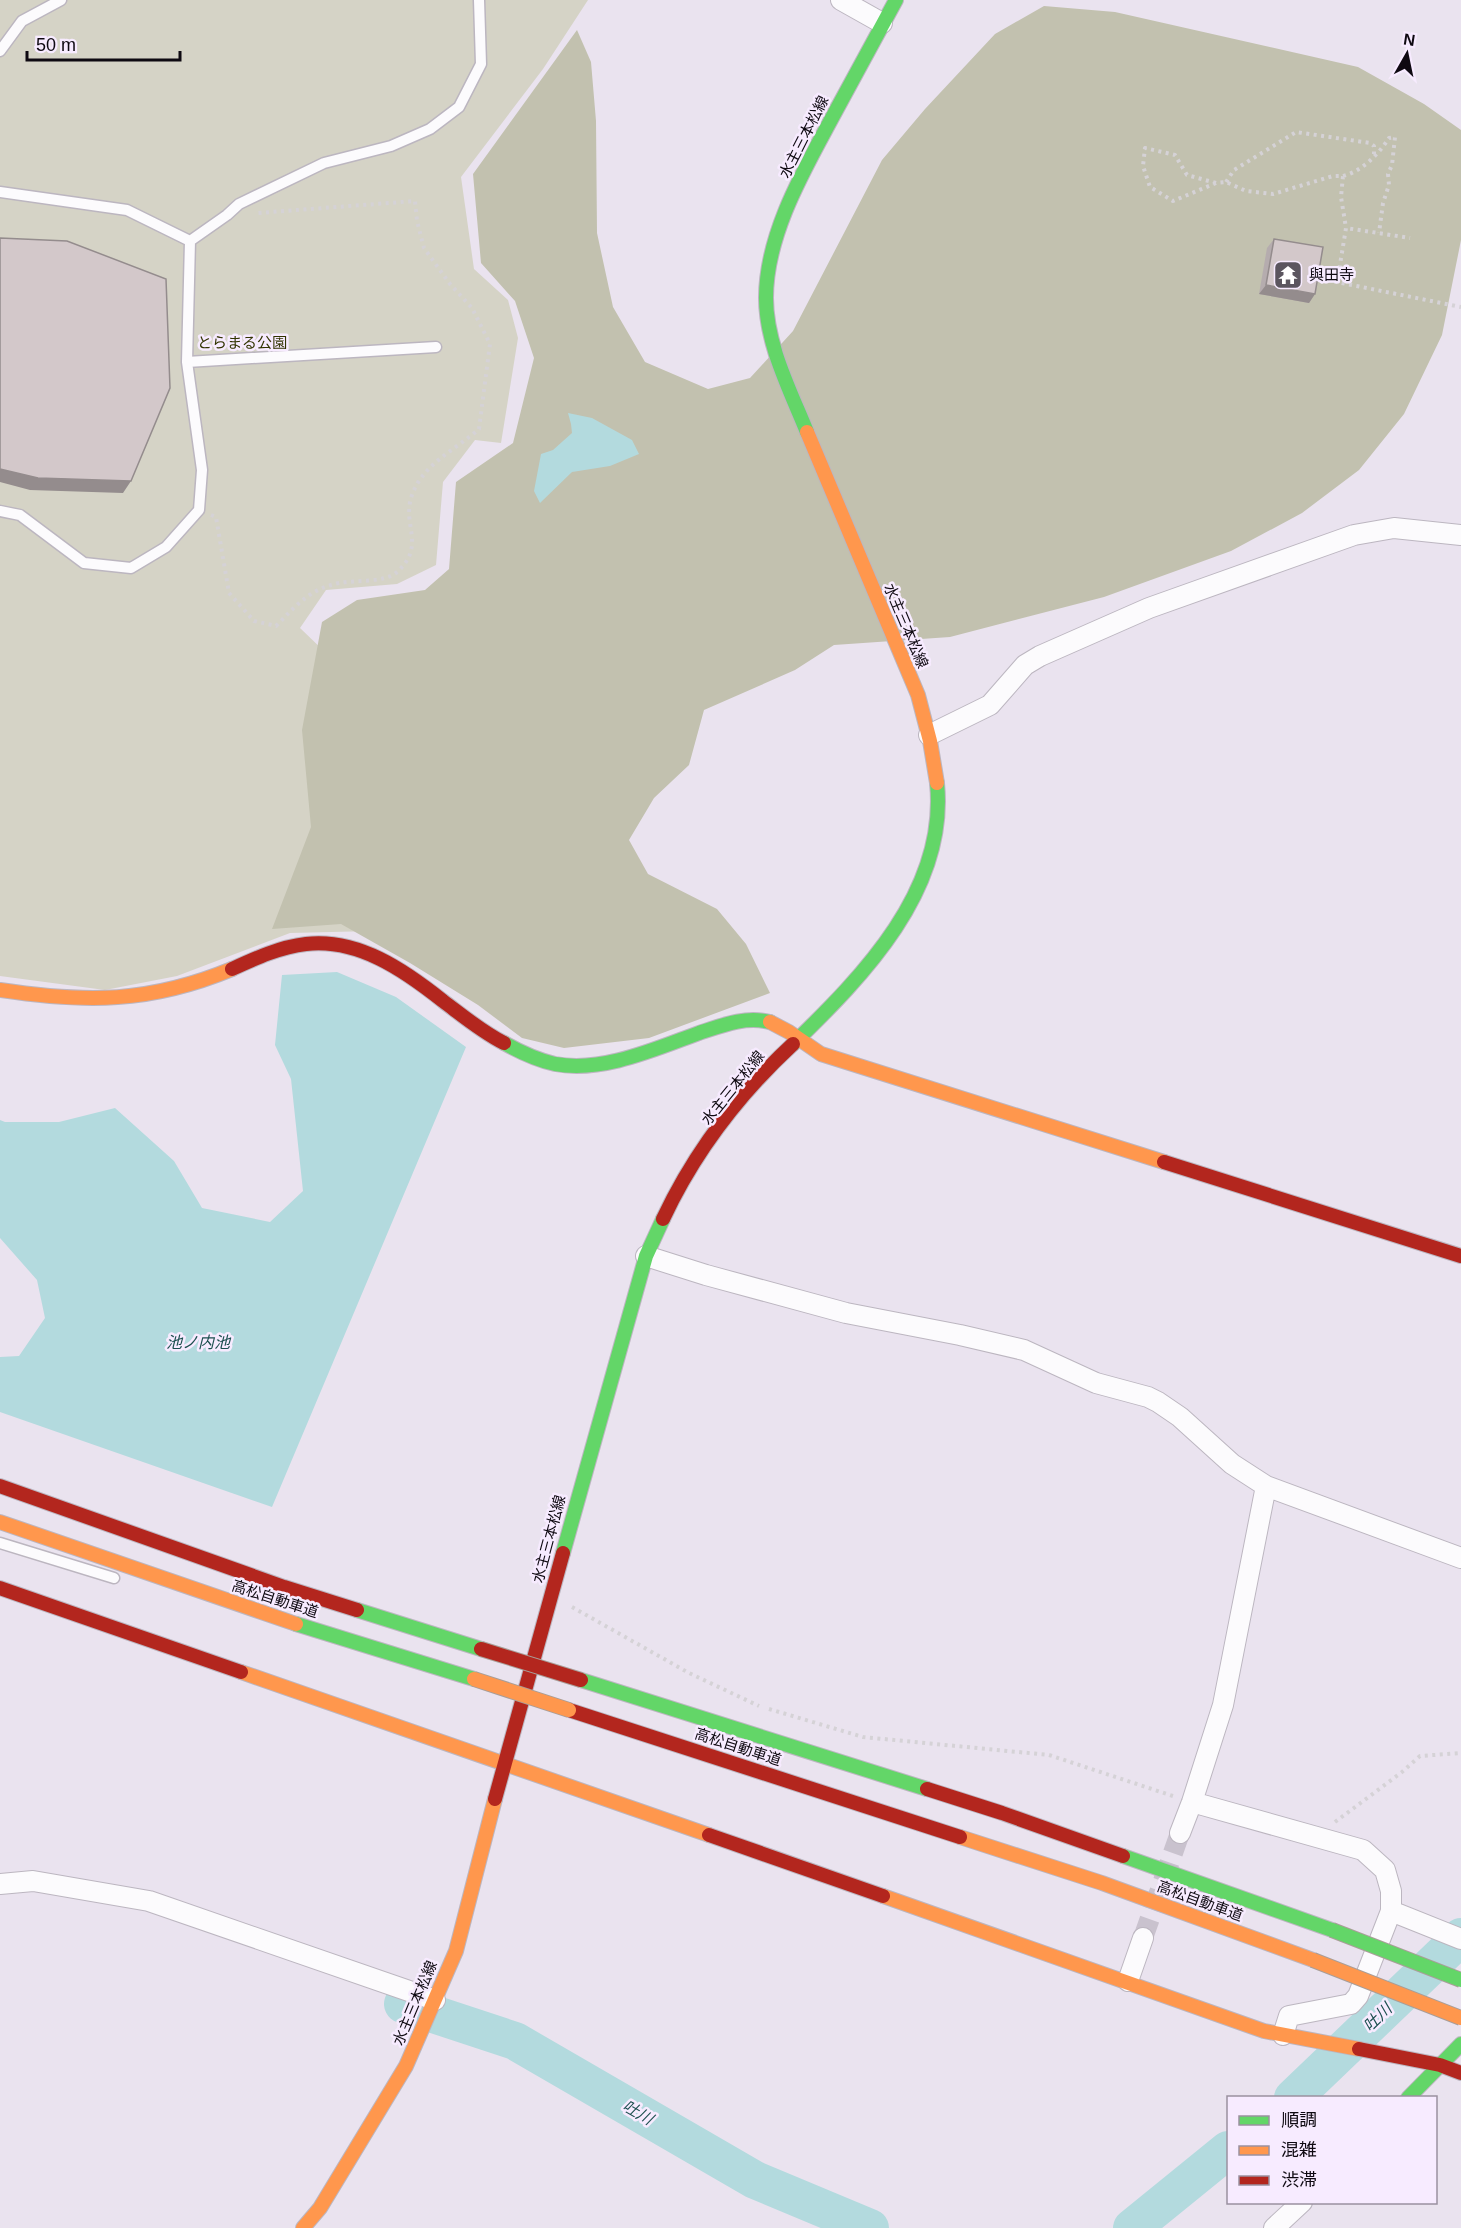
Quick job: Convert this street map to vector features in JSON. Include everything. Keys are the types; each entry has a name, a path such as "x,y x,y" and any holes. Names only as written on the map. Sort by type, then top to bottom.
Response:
{"main road":[{"name":"水主三本松線","path":"303,2228 320,2208 400,2076 456,1951 504,1763 646,1256 680,1187 721,1126 766,1070 798,1040 892,934 921,886 931,858 938,819 936,781 929,735 918,695 814,451 772,342 766,298 771,261 798,181 896,0"},
{"path":"0,990 46,997 92,1000 129,999 168,992 204,980 273,951 309,943 326,943 359,951 387,962 422,984 508,1046 555,1064 583,1066 608,1062 636,1055 731,1022 761,1019 774,1023 821,1054 1461,1256"},
{"name":"高松自動車道","path":"0,1486 284,1587 1002,1814 1332,1930 1461,1980"},
{"name":"高松自動車道","path":"0,1522 275,1617 474,1679 1102,1883 1313,1960 1461,2018"},
{"path":"0,1588 1264,2031 1440,2065 1461,2073"},
{"path":"1409,2096 1461,2044"}],"street":[{"path":"841,0 882,23"},
{"path":"929,735 990,705 1025,665 1040,656 1149,608 1354,535 1394,528 1461,535"},
{"path":"646,1256 706,1275 846,1313 1024,1350 1096,1383 1148,1397 1158,1402 1180,1417 1232,1464 1266,1486 1461,1558"},
{"path":"1180,1833 1223,1705 1266,1486"},
{"path":"1192,1802 1363,1850 1385,1870 1391,1891 1391,1911 1358,1996 1351,2004 1289,2016 1283,2035"},
{"path":"0,1884 33,1881 149,1901 435,2000"},
{"path":"1391,1911 1454,1936"},
{"path":"1128,1982 1143,1938"},
{"path":"1281,2225 1300,2204"}],"lane":[{"path":"0,51 22,21 60,0"},
{"path":"190,241 239,204 324,163 392,146 430,129 459,107 481,64 479,0"},
{"path":"0,192 127,210 190,241"},
{"path":"0,511 20,515 84,563 131,567 166,547 199,510 202,470 186,362 190,241"},
{"path":"186,362 436,347"},
{"path":"168,1533 284,1587"},
{"path":"0,1543 121,1581"},
{"path":"176,1594 275,1617"}],"path":[{"path":"1226,182 1234,170 1296,132 1370,143 1374,146 1374,154"},
{"path":"1216,183 1187,175 1175,155 1146,148 1143,166 1150,187 1173,201 1216,183 1226,182 1246,191 1274,194 1333,176 1355,173 1382,149 1389,138 1395,137 1392,165 1388,174 1389,184 1383,203 1379,233"},
{"path":"1337,283 1346,228 1341,196 1343,176"},
{"path":"199,510 216,517 229,593 254,621 276,626 305,597 338,583 376,579 395,574 411,555 412,537 408,511 412,495 429,466 479,429 490,344 472,308 450,284 424,248 415,201 227,215"},
{"path":"1346,228 1410,238"},
{"path":"1327,280 1461,307"},
{"path":"550,1595 689,1673 757,1706 863,1737 1049,1755 1192,1802"},
{"path":"1316,1837 1402,1773 1420,1756 1461,1753"}],"green space":[{"name":"とらまる公園","path":"0,0 588,0 543,69 461,177 474,269 508,300 518,338 501,443 475,440 443,482 436,565 397,584 326,590 300,628 353,679 373,931 290,933 177,976 105,990 0,976"}],"shaded area":[{"path":"1044,6 1115,12 1358,67 1424,104 1461,130 1461,240 1442,335 1404,414 1359,470 1302,513 1231,551 1104,597 950,637 834,645 795,670 704,710 689,765 654,798 629,840 648,874 717,909 746,944 770,993 649,1038 564,1048 522,1038 478,1005 341,924 272,929 311,827 302,730 322,622 357,600 425,590 449,569 456,482 513,443 534,358 515,301 481,263 473,174 577,30 591,62 596,121 597,233 613,307 645,362 708,389 750,378 793,331 882,160 925,109 995,34"}],"water":[{"path":"568,413 592,418 632,440 639,454 610,466 572,472 540,503 534,491 541,454 553,450 572,433"},
{"name":"池ノ内池","path":"337,972 396,997 466,1047 272,1507 0,1412 0,1357 19,1356 45,1318 37,1280 0,1238 0,1120 5,1122 59,1122 115,1108 174,1161 202,1208 270,1222 303,1191 291,1079 275,1045 282,975"}],"building":[{"path":"0,238 67,241 166,279 170,388 131,481 38,478 0,469"},
{"name":"與田寺","path":"1274,239 1323,247 1315,294 1266,285"}],"waterway":[{"name":"吐川","path":"1295,2096 1461,1937"},
{"name":"吐川","path":"403,2004 515,2041 755,2180 870,2228"},
{"name":"吐川","path":"1132,2228 1227,2151"}],"tunnel":[{"path":"1143,1938 1180,1833"}],"traffic: fast":[{"path":"807,432 774,350 770,332 766,298 772,250 799,180 896,0"},
{"path":"793,1044 847,990 872,960 915,895 929,859 937,822 937,783"},
{"path":"504,1043 555,1064 591,1065 628,1058 734,1022 752,1020 770,1022"},
{"path":"563,1553 646,1256 663,1219"},
{"path":"357,1610 481,1649"},
{"path":"296,1624 474,1679"},
{"path":"581,1680 927,1789"},
{"path":"1123,1856 1332,1930"},
{"path":"1332,1930 1461,1980"},
{"path":"1410,2096 1461,2044"}],"traffic: slow":[{"path":"807,432 918,695 930,741 937,783"},
{"path":"0,990 61,997 118,997 173,988 232,969"},
{"path":"770,1022 821,1054 1164,1162"},
{"path":"0,1522 296,1624"},
{"path":"241,1672 709,1835"},
{"path":"474,1679 569,1710"},
{"path":"303,2228 320,2208 406,2066 456,1951 495,1799"},
{"path":"960,1837 1102,1883 1313,1960"},
{"path":"883,1896 1264,2031 1359,2049"},
{"path":"1313,1960 1461,2018"}],"traffic: jam":[{"path":"232,969 296,945 325,943 344,946 362,951 396,968 428,989 480,1029 504,1043"},
{"path":"663,1219 689,1171 719,1126 754,1083 793,1044"},
{"path":"1164,1162 1461,1256"},
{"path":"0,1486 284,1587 357,1610"},
{"path":"495,1799 563,1553"},
{"path":"0,1588 241,1672"},
{"path":"481,1649 581,1680"},
{"path":"569,1710 960,1837"},
{"path":"927,1789 1123,1856"},
{"path":"709,1835 883,1896"},
{"path":"1359,2049 1440,2065 1461,2073"}],"place":[{"name":"與田寺","path":"1288,275"}]}
